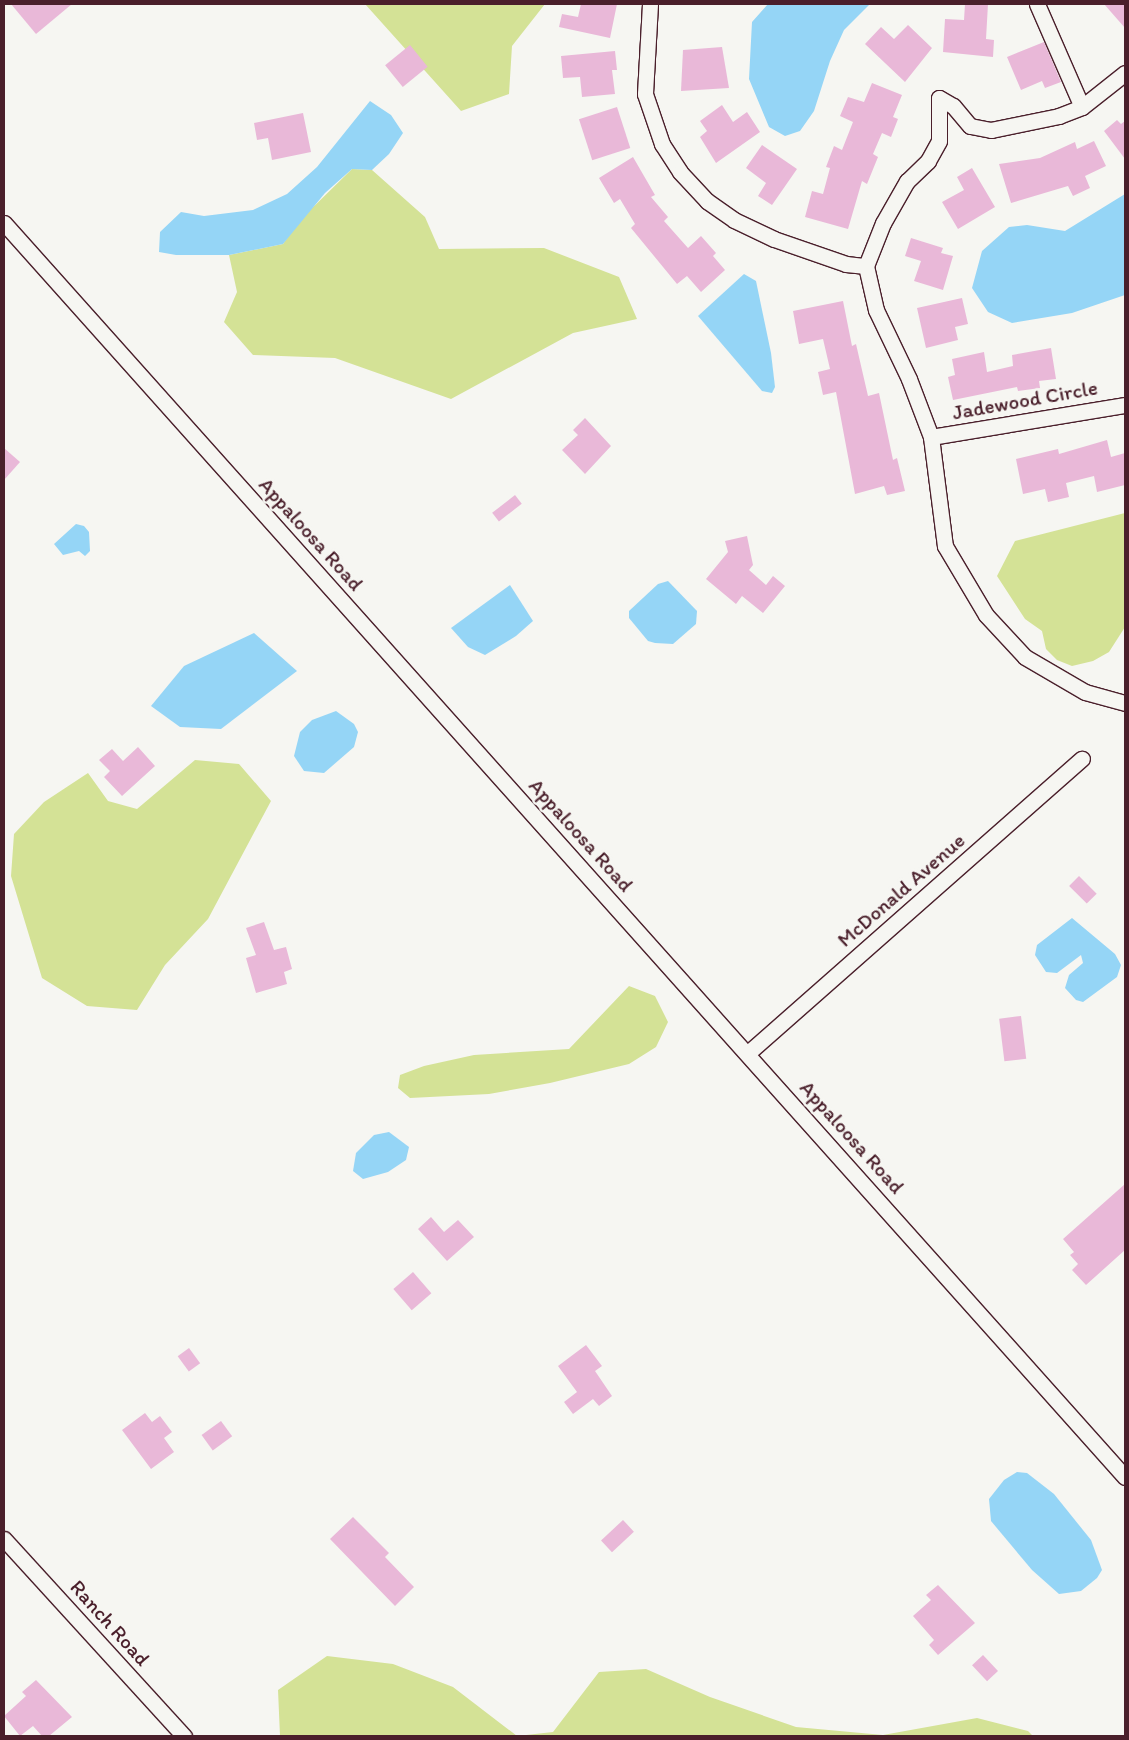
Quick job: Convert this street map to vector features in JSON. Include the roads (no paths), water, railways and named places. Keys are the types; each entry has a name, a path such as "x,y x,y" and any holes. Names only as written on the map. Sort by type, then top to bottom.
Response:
{"street":[{"path":"650,4 645,94 662,144 680,172 707,201 734,220 774,239 846,264 866,266"},
{"path":"1037,4 1082,107"},
{"path":"1125,73 1082,107 1059,116 991,130 970,126 953,106 939,98 939,141 928,161 908,181 883,223 866,266 876,310 909,379 931,437 945,546 986,615 1025,657 1085,692 1125,703"},
{"name":"Appaloosa Road","path":"4,223 748,1052 1125,1478"},
{"name":"Jadewood Circle","path":"931,437 1125,404"},
{"name":"McDonald Avenue","path":"748,1052 1082,759"},
{"name":"Ranch Road","path":"4,1539 184,1736"}],"water":[{"path":"768,4 870,4 844,30 830,61 814,111 800,131 785,136 769,127 749,79 752,22"},
{"path":"370,101 391,115 403,133 389,154 372,170 352,169 325,193 283,244 229,255 176,255 159,252 160,232 181,212 204,216 253,210 287,194 317,167"},
{"path":"1125,194 1125,295 1072,313 1012,323 988,312 972,288 982,251 1009,227 1027,225 1065,231"},
{"path":"744,274 756,281 771,353 775,387 772,393 762,391 698,316"},
{"path":"76,524 84,526 89,532 90,551 85,556 79,551 63,555 54,544"},
{"path":"668,581 697,611 696,624 673,644 655,643 648,641 629,618 629,611 658,584"},
{"path":"510,585 533,621 516,636 485,655 468,647 451,628"},
{"path":"254,633 297,671 221,729 180,727 151,706 184,666"},
{"path":"336,711 354,724 358,732 354,747 324,773 304,771 294,756 300,732 312,720"},
{"path":"1072,918 1115,954 1121,965 1117,977 1083,1002 1076,1000 1065,988 1069,975 1083,963 1081,955 1057,973 1046,972 1035,955 1037,945"},
{"path":"389,1132 409,1147 406,1160 388,1172 363,1179 353,1171 356,1153 374,1135"},
{"path":"1017,1472 1027,1473 1054,1494 1091,1540 1102,1570 1097,1578 1081,1591 1059,1594 1032,1570 991,1521 989,1499 1004,1480"}]}
